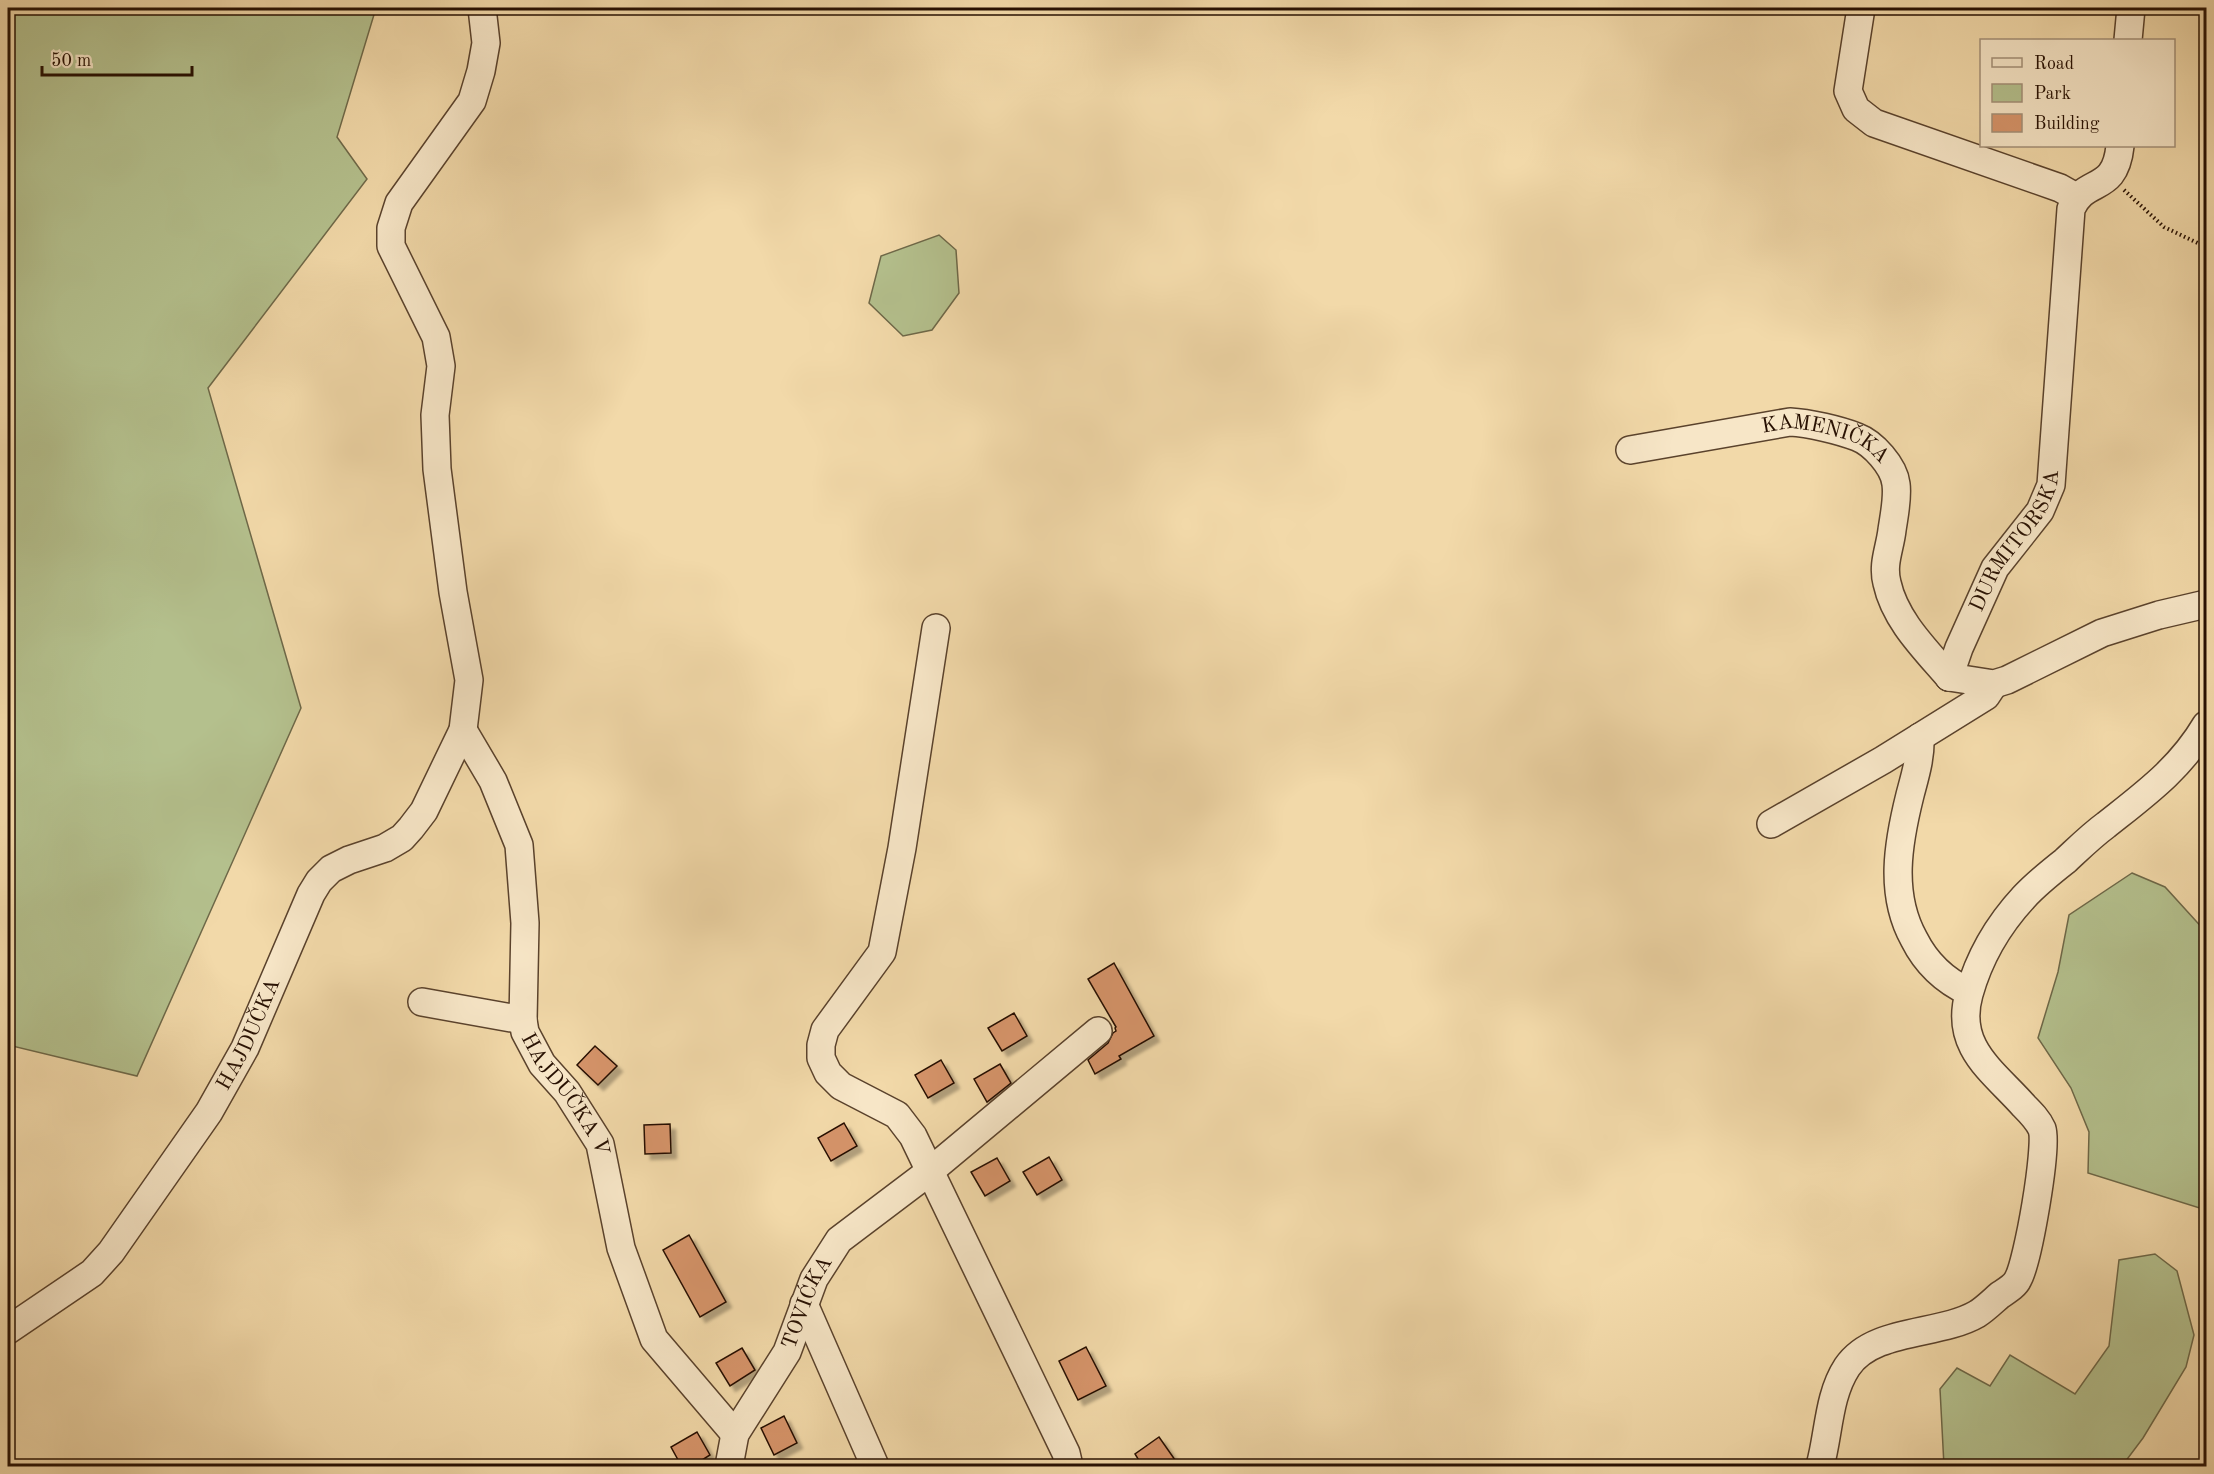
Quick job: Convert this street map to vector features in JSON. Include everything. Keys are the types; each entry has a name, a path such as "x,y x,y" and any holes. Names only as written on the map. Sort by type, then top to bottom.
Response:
{"street":[{"name":"HAJDUČKA","path":"8,1330 83,1279 111,1252 209,1112 244,1048 311,894 319,881 331,869 349,860 385,848 402,838 424,811 462,730 469,680 453,592 438,469 435,415 441,366 436,337 391,246 391,228 399,203 472,101 486,43 482,8"},
{"path":"1861,8 1848,91 1856,109 1874,123 2060,188 2076,198 2110,176 2118,159 2120,147"},
{"path":"2128,39 2131,8"},
{"name":"DURMITORSKA","path":"1949,677 1959,648 1995,568 2040,511 2051,485 2072,209 2076,198"},
{"name":"KAMENIČKA","path":"1630,450 1790,422 1800,422 1857,437 1872,446 1893,471 1896,484 1892,532 1884,567 1892,601 1909,629 1949,677"},
{"path":"1949,677 1994,684 2007,680 2102,633 2159,615 2206,604"},
{"path":"936,628 902,848 882,952 825,1030 821,1058 828,1073 841,1086 897,1115 913,1136 1066,1453 1069,1467"},
{"path":"1771,824 1986,696 1994,684"},
{"path":"1820,1467 1837,1388 1848,1367 1861,1352 1885,1341 1954,1323 1977,1314 2017,1282 2026,1262 2044,1156 2044,1138 2042,1128 2035,1118 1987,1068 1974,1049 1966,1031 1964,1014 1969,992 1982,959 1998,929 2024,896 2176,767 2206,725"},
{"name":"HAJDUČKA V","path":"462,730 493,782 519,845 525,923 523,1020 525,1032 543,1064 567,1092 600,1144 621,1248 654,1339 735,1434"},
{"path":"1920,737 1921,752 1908,800 1897,862 1899,897 1909,930 1927,960 1951,983 1969,992"},
{"path":"422,1002 523,1020"},
{"name":"TOVIĆKA","path":"729,1467 735,1434 787,1352 814,1279 838,1240 929,1172 1098,1031"},
{"path":"804,1304 875,1467"}],"path":[{"path":"2110,176 2164,227 2206,247"}],"green space":[{"path":"8,8 376,8 337,137 367,179 208,388 301,708 137,1076 8,1045"},
{"path":"939,235 956,250 959,293 932,330 903,336 869,303 881,256"},
{"path":"2132,873 2165,887 2206,932 2206,1210 2088,1173 2089,1132 2071,1088 2038,1038 2058,972 2069,915"},
{"path":"2155,1254 2177,1271 2194,1335 2186,1367 2143,1438 2122,1466 1944,1466 1940,1389 1957,1368 1990,1386 2010,1355 2075,1394 2109,1346 2119,1260"}],"building":[{"path":"1114,963 1154,1036 1119,1056 1121,1059 1095,1074 1088,1060 1108,1043 1116,1027 1088,979"},
{"path":"1014,1013 1027,1036 1002,1051 988,1028"},
{"path":"595,1046 617,1066 598,1085 577,1065"},
{"path":"941,1060 954,1083 928,1098 915,1075"},
{"path":"1000,1064 1011,1083 987,1102 974,1079"},
{"path":"844,1123 857,1146 831,1161 818,1138"},
{"path":"670,1124 671,1153 645,1154 644,1125"},
{"path":"1049,1157 1062,1180 1037,1195 1023,1172"},
{"path":"997,1158 1010,1181 985,1196 971,1172"},
{"path":"689,1235 726,1302 700,1317 663,1250"},
{"path":"1086,1347 1106,1386 1078,1400 1059,1361"},
{"path":"742,1348 755,1370 730,1386 716,1363"},
{"path":"784,1416 797,1443 774,1455 761,1428"},
{"path":"697,1432 710,1455 691,1467 682,1467 671,1447"},
{"path":"1159,1437 1180,1467 1143,1467 1135,1454"}]}
